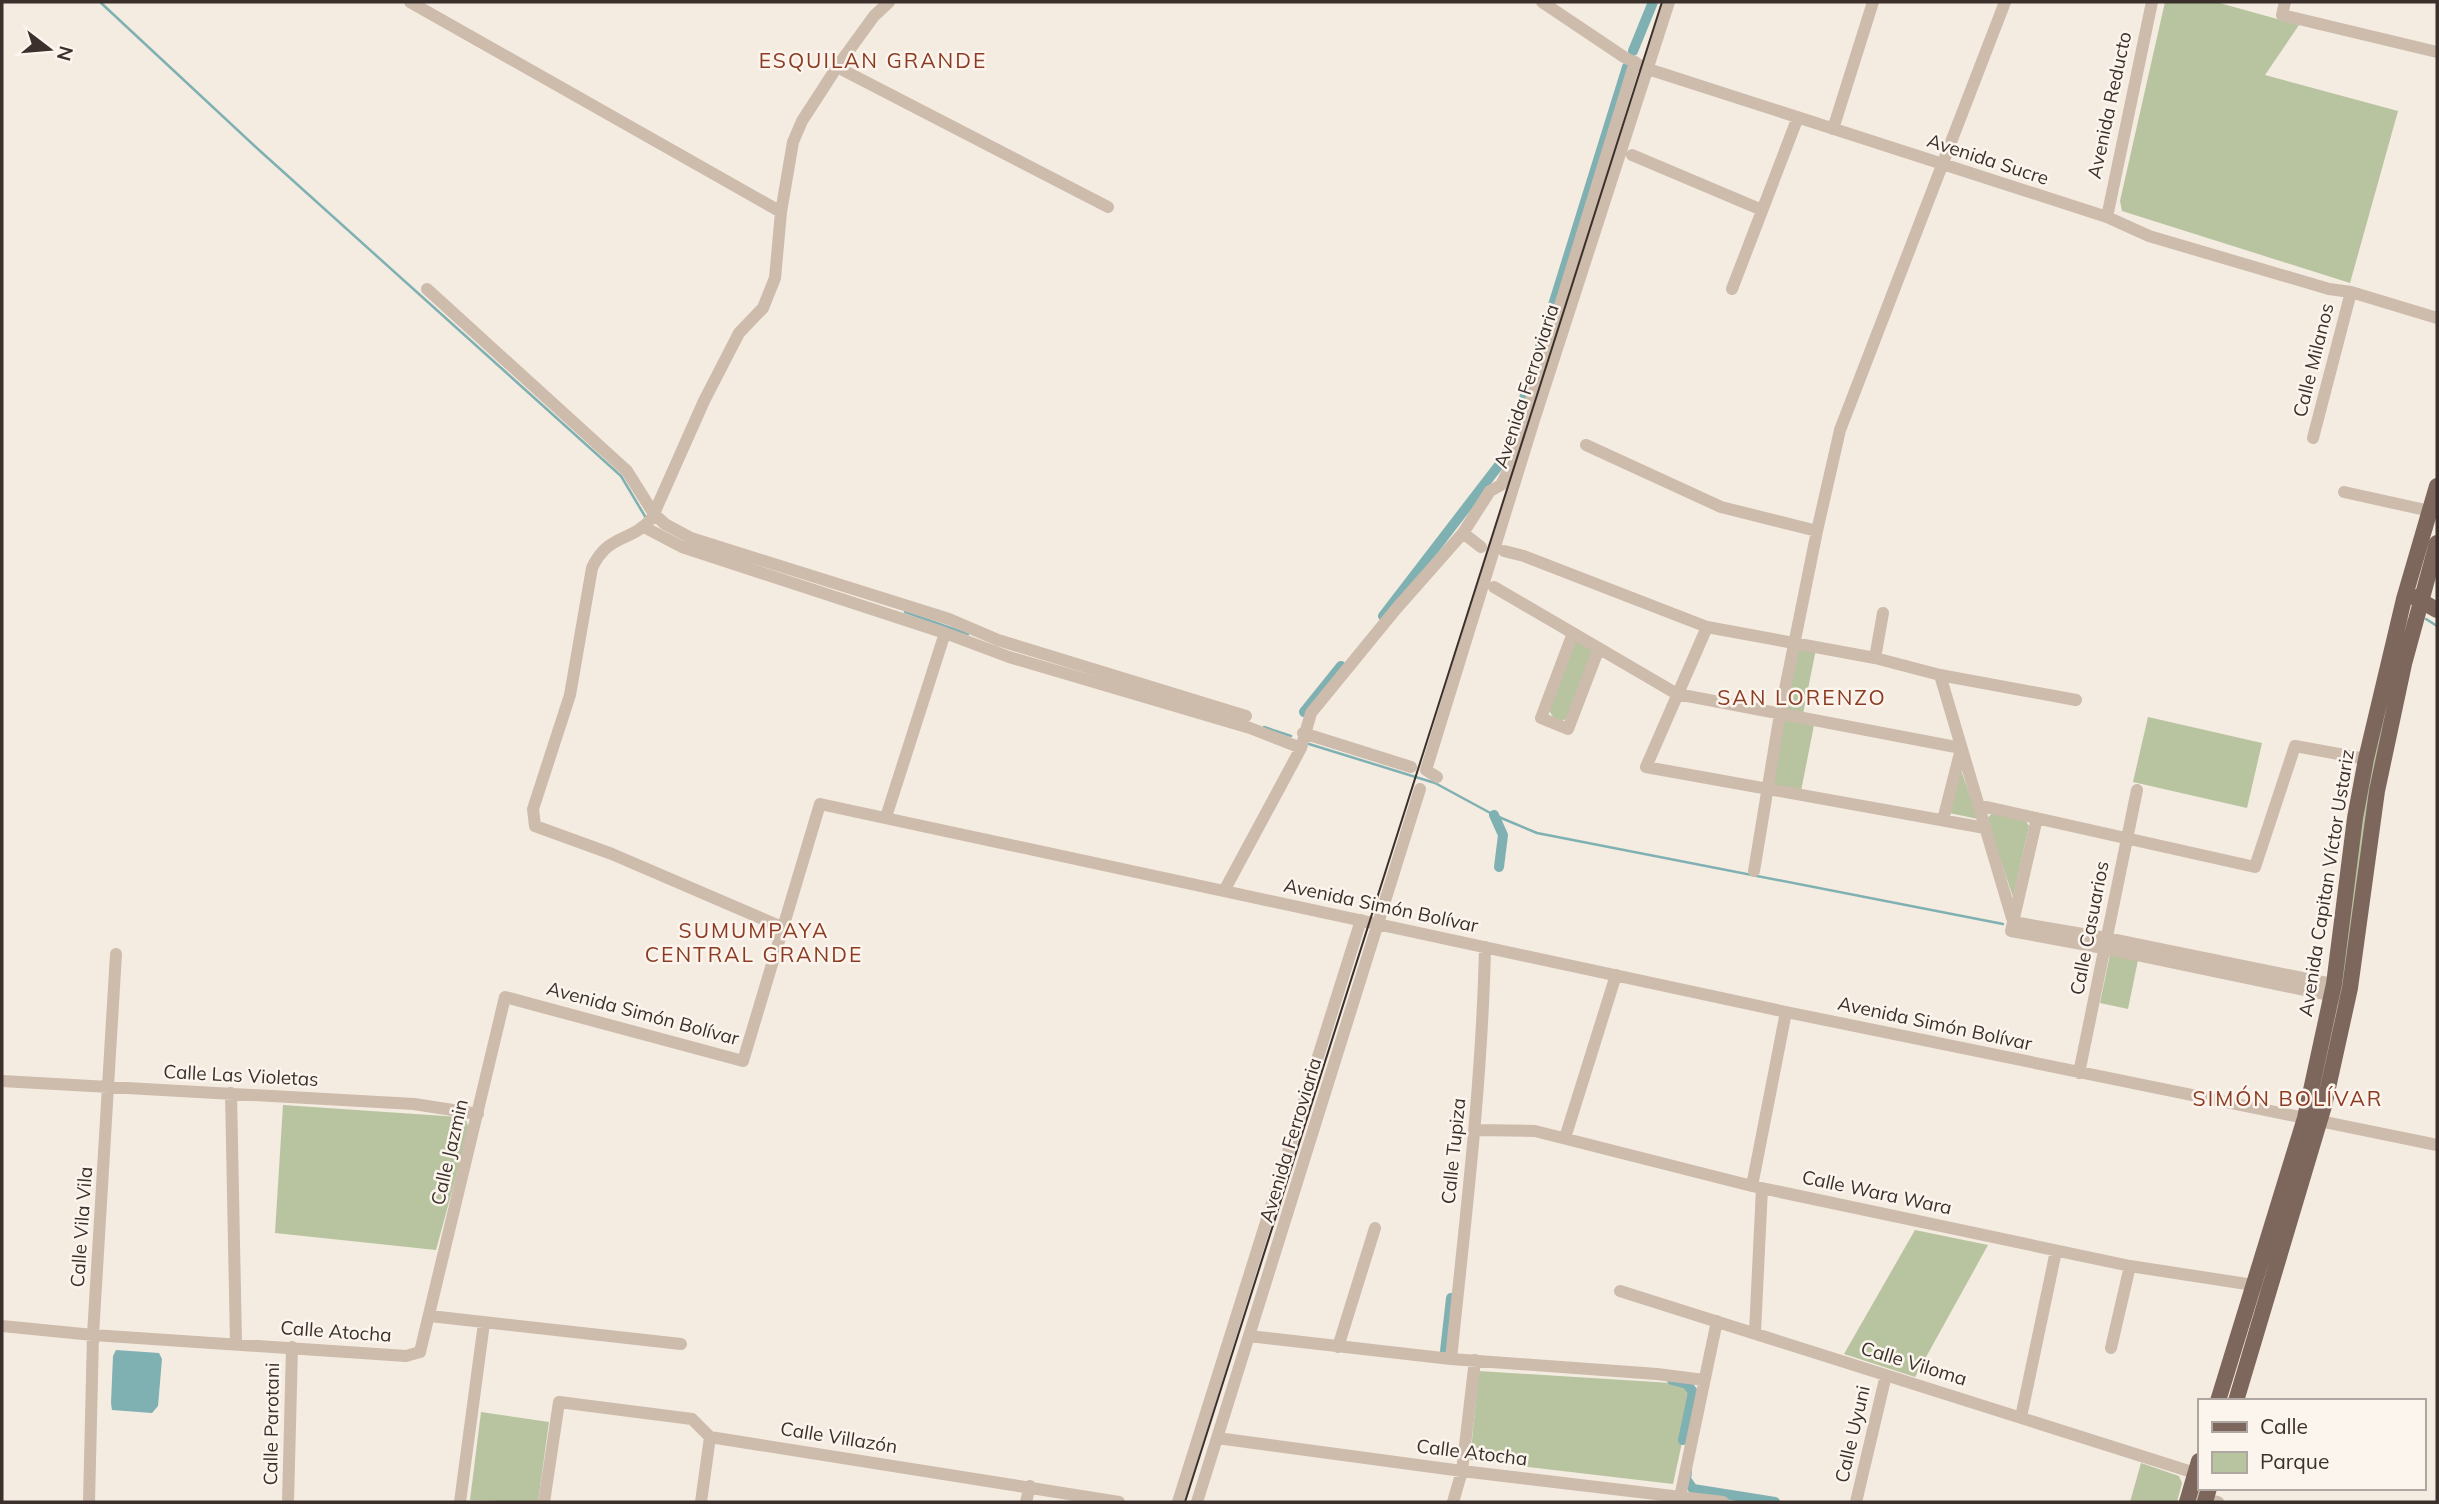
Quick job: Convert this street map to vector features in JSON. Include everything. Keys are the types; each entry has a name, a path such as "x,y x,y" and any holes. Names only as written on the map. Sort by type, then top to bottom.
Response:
{"main road":[{"name":"Avenida Capitan Víctor Ustariz","path":"2341,992 2355,818 2366,759 2405,594 2437,486"},
{"name":"Avenida Capitan Víctor Ustariz","path":"2263,1287 2313,1119 2341,992 2377,791 2404,664 2435,561 2437,542"},
{"path":"2405,594 2423,600 2437,610"},
{"path":"2219,1399 2263,1287"},
{"path":"2236,1399 2263,1287"},
{"path":"2188,1499 2197,1467"}],"street":[{"path":"410,2 782,212"},
{"path":"784,928 612,854 535,826 533,809 569,695 592,568 599,553 606,546 649,521 704,401 739,333 763,308 775,278 793,142 802,121 836,67 874,16 889,2"},
{"name":"Avenida Sucre","path":"1542,2 1648,69 2107,217 2149,236 2437,318"},
{"name":"Avenida Ferroviaria","path":"1437,777 1426,770 1534,420 1669,2"},
{"path":"1833,129 1873,2"},
{"path":"1754,870 1780,714 1816,531 1840,430 2005,2"},
{"name":"Avenida Reducto","path":"2107,217 2152,2"},
{"path":"2285,2 2281,15 2437,52"},
{"name":"Avenida Ferroviaria","path":"1303,733 1311,713 1396,609 1463,533 1490,491 1501,485 1511,465 1635,62"},
{"path":"836,67 1108,207"},
{"path":"1732,289 1798,117"},
{"path":"1632,155 1762,209"},
{"path":"427,289 626,471 649,521 682,547 946,633 1009,657 1094,684 1174,704 1250,728 1301,748"},
{"name":"Calle Milanos","path":"2313,438 2351,292"},
{"path":"1586,445 1721,506 1816,531"},
{"path":"2344,492 2430,511"},
{"path":"649,521 665,524 691,538 949,619 998,639 1246,716"},
{"path":"1463,533 1481,547"},
{"path":"1504,551 1524,556 1707,627 1875,658 1940,675 2076,700"},
{"path":"1494,587 1678,694 1961,748"},
{"path":"1875,658 1883,614"},
{"path":"1707,627 1646,767 1985,828"},
{"path":"886,817 946,633"},
{"path":"1573,633 1541,718 1569,729 1599,648"},
{"path":"1940,675 2012,926"},
{"path":"1224,891 1301,748 1303,733 1411,766"},
{"path":"1978,805 2255,867 2295,746 2366,759"},
{"path":"1943,820 1961,748"},
{"name":"Avenida Ferroviaria","path":"1197,1502 1420,789"},
{"name":"Calle Casuarios","path":"2080,1073 2137,790"},
{"name":"Avenida Simón Bolívar","path":"505,997 743,1060 820,804 1786,1012 2437,1145"},
{"path":"2012,926 2037,818"},
{"name":"Avenida Ferroviaria","path":"1178,1502 1361,920"},
{"path":"2012,926 2341,992"},
{"name":"Calle Tupiza","path":"1451,1359 1476,1130 1483,1031 1485,947"},
{"name":"Calle Vila Vila","path":"89,1502 93,1335 116,954"},
{"path":"1565,1138 1616,975"},
{"name":"Calle Jazmin","path":"430,1317 505,997"},
{"path":"1755,1332 1757,1187 1786,1012"},
{"name":"Calle Las Violetas","path":"2,1082 414,1104 478,1114"},
{"path":"231,1093 236,1343"},
{"name":"Calle Wara Wara","path":"1476,1130 1535,1131 1757,1187 2130,1266 2263,1287"},
{"path":"1338,1347 1375,1228"},
{"path":"2021,1417 2056,1251"},
{"path":"2111,1348 2130,1266"},
{"name":"Calle Viloma","path":"1620,1291 2021,1417 2197,1467"},
{"path":"430,1317 681,1344"},
{"name":"Calle Atocha","path":"2,1326 93,1335 406,1356 420,1352 430,1317"},
{"path":"1679,1499 1717,1321"},
{"path":"460,1502 484,1323"},
{"path":"1249,1336 1451,1359 1704,1380"},
{"name":"Calle Parotani","path":"288,1502 292,1347"},
{"path":"1453,1502 1462,1471 1475,1360"},
{"name":"Calle Uyuni","path":"1856,1502 1886,1375"},
{"name":"Calle Villazón","path":"544,1502 559,1402 692,1419 710,1437 1119,1502"},
{"path":"701,1502 710,1437"},
{"name":"Calle Atocha","path":"1217,1438 1679,1499 1723,1502"},
{"path":"1026,1502 1030,1486"},
{"path":"2188,1499 2209,1498"}],"green space":[{"path":"2165,2 2216,2 2299,25 2265,75 2398,111 2350,283 2122,211 2120,201"},
{"path":"2403,617 2410,619 2346,980 2339,978 2361,810"},
{"path":"1580,641 1593,648 1569,718 1561,721 1554,719 1549,710 1575,642"},
{"path":"1798,646 1816,649 1803,714 1786,711"},
{"path":"2148,717 2262,743 2247,808 2133,782"},
{"path":"1783,720 1814,725 1801,791 1771,785"},
{"path":"1961,770 1978,819 1949,813"},
{"path":"1992,813 2025,820 2029,826 2013,897 1987,819"},
{"path":"2110,954 2138,960 2128,1009 2100,1003"},
{"path":"283,1105 459,1117 466,1120 469,1129 436,1250 275,1233"},
{"path":"1915,1230 1988,1245 1915,1377 1844,1354"},
{"path":"1479,1371 1687,1384 1693,1392 1673,1484 1470,1460"},
{"path":"481,1412 549,1422 538,1502 470,1500"},
{"path":"2141,1463 2179,1476 2182,1483 2177,1502 2130,1502"}],"water":[{"path":"116,1350 159,1353 162,1359 158,1406 152,1413 112,1410 113,1356"}],"waterway":[{"path":"100,2 259,150 621,476 646,518"},
{"path":"1633,51 1653,2"},
{"path":"1383,616 1506,456 1627,67"},
{"path":"905,612 968,634"},
{"path":"2426,619 2437,626"},
{"path":"1304,712 1341,666"},
{"path":"1264,727 1291,736"},
{"path":"1309,744 1435,783 1494,815 1537,833 2003,924"},
{"path":"1494,815 1503,835 1499,867"},
{"path":"1445,1351 1451,1298"},
{"path":"1672,1380 1687,1384 1693,1392 1683,1440"},
{"path":"1687,1472 1686,1479 1693,1489 1775,1502"}],"tram line":[{"path":"1185,1502 1662,2"}],"district":[{"name":"ESQUILAN GRANDE","path":"873,60"},
{"name":"SAN LORENZO","path":"1802,697"},
{"name":"SUMUMPAYA CENTRAL GRANDE","path":"754,942"},
{"name":"SIMÓN BOLÍVAR","path":"2288,1098"}]}
